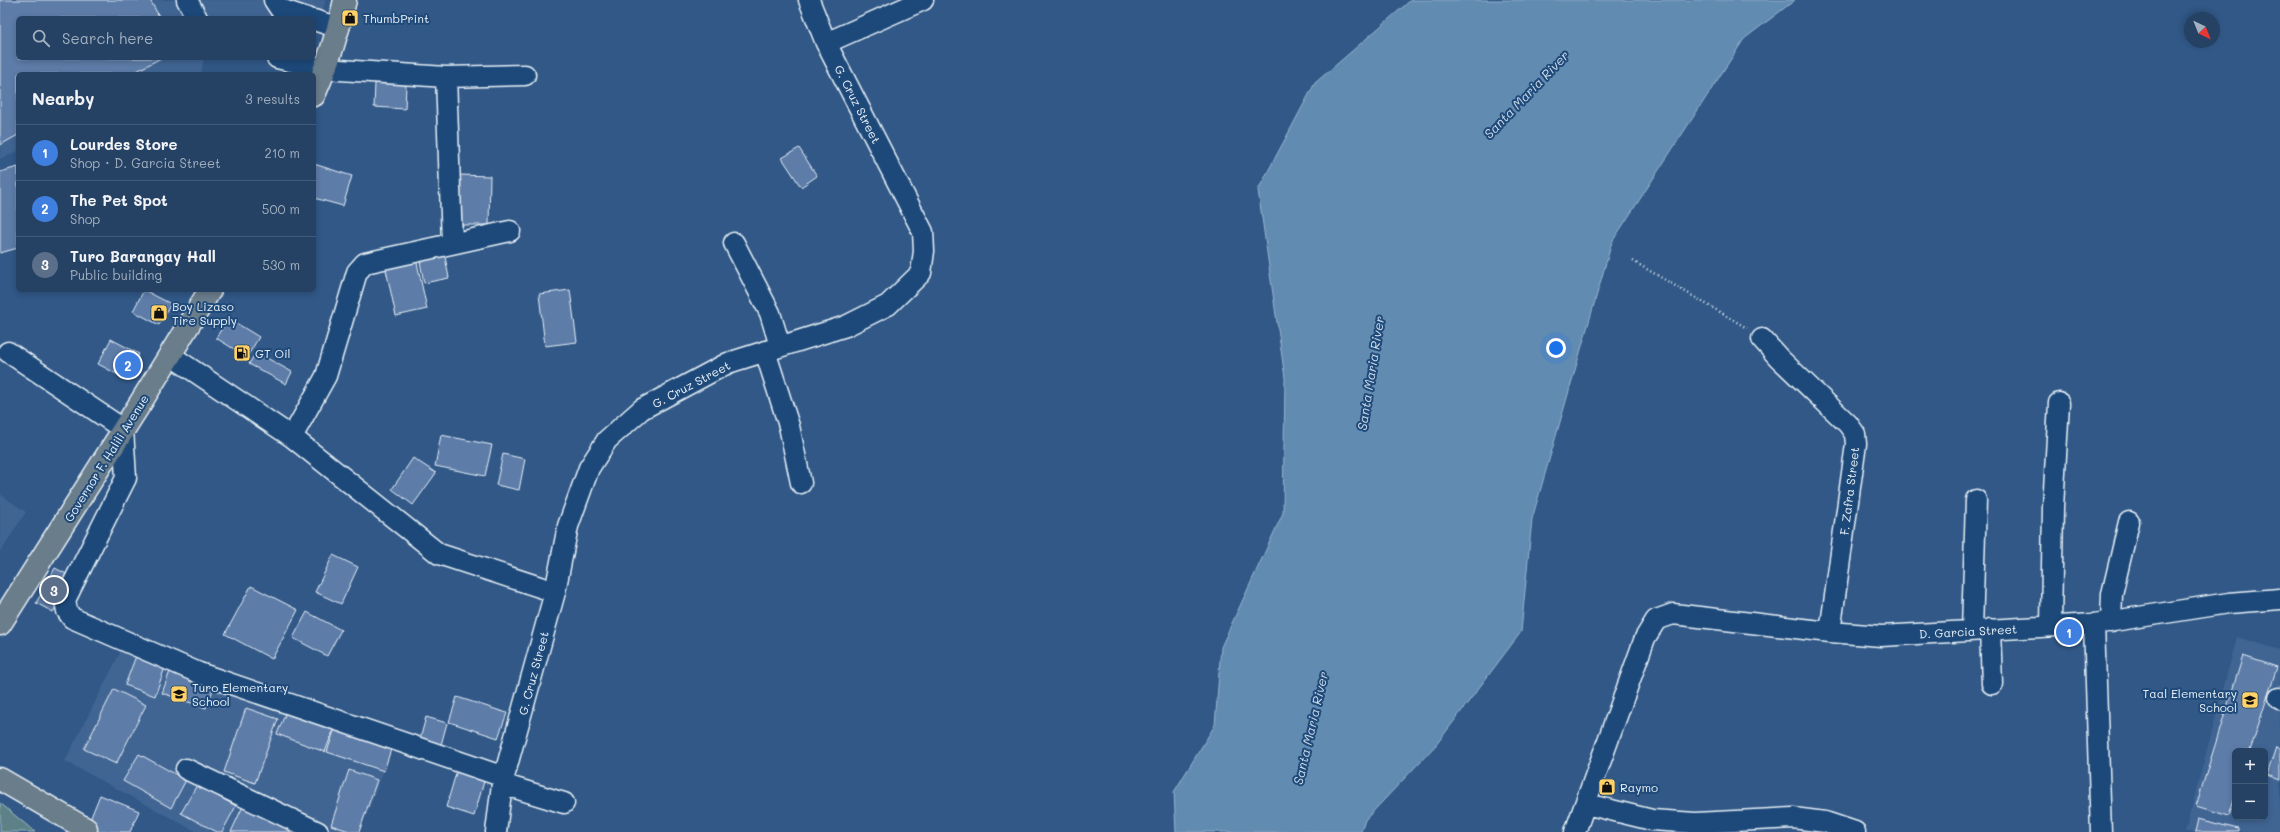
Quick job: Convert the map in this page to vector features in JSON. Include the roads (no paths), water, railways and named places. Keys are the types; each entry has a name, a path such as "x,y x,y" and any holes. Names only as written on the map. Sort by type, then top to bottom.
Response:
{"main road":[{"path":"316,90 339,28 345,0"},
{"name":"Governor F. Halili Avenue","path":"0,624 209,292"},
{"path":"0,779 86,829"}],"street":[{"path":"187,0 196,16"},
{"path":"274,0 280,9 302,16"},
{"name":"G. Cruz Street","path":"496,832 503,780 555,592 568,526 589,468 607,440 642,409 728,363 846,326 888,305 921,273 924,252 923,232 826,43 809,0"},
{"path":"826,43 922,0"},
{"path":"316,21 339,28"},
{"path":"286,60 325,69 446,77 525,75"},
{"path":"446,77 452,244"},
{"path":"292,437 326,376 358,272 365,263 510,231"},
{"path":"734,243 770,314 773,348 801,484"},
{"name":"F. Zafra Street","path":"1762,339 1779,358 1848,424 1854,434 1856,444 1830,632"},
{"path":"8,352 124,429 126,478 65,600 67,611 72,618 199,673 503,780 564,803"},
{"path":"170,355 292,437 439,554 555,592"},
{"path":"2051,626 2054,507 2059,403"},
{"path":"1976,500 1981,630 1992,684"},
{"path":"2100,832 2102,623 2112,594 2129,522"},
{"name":"D. Garcia Street","path":"1586,804 1645,638 1656,620 1673,614 1830,632 1881,636 2102,623 2229,603 2280,599"},
{"path":"186,769 318,832"},
{"path":"1575,832 1586,804 1652,820 1695,823 1793,818 1825,822 1855,832"}],"water":[{"name":"Santa Maria River","path":"1411,0 1795,0 1744,39 1612,242 1532,519 1521,632 1436,745 1365,820 1361,832 1176,832 1174,792 1215,725 1221,647 1283,513 1285,378 1258,190 1315,83"}],"place":[{"name":"ThumbPrint","path":"350,18"},
{"name":"Boy Lizaso Tire Supply","path":"159,313"},
{"name":"GT Oil","path":"242,353"},
{"name":"The Pet Spot","path":"128,365"},
{"name":"Turo Barangay Hall","path":"54,590"},
{"name":"Lourdes Store","path":"2069,632"},
{"name":"Turo Elementary School","path":"179,694"},
{"name":"Taal Elementary School","path":"2250,700"},
{"name":"Raymo","path":"1607,787"}]}
